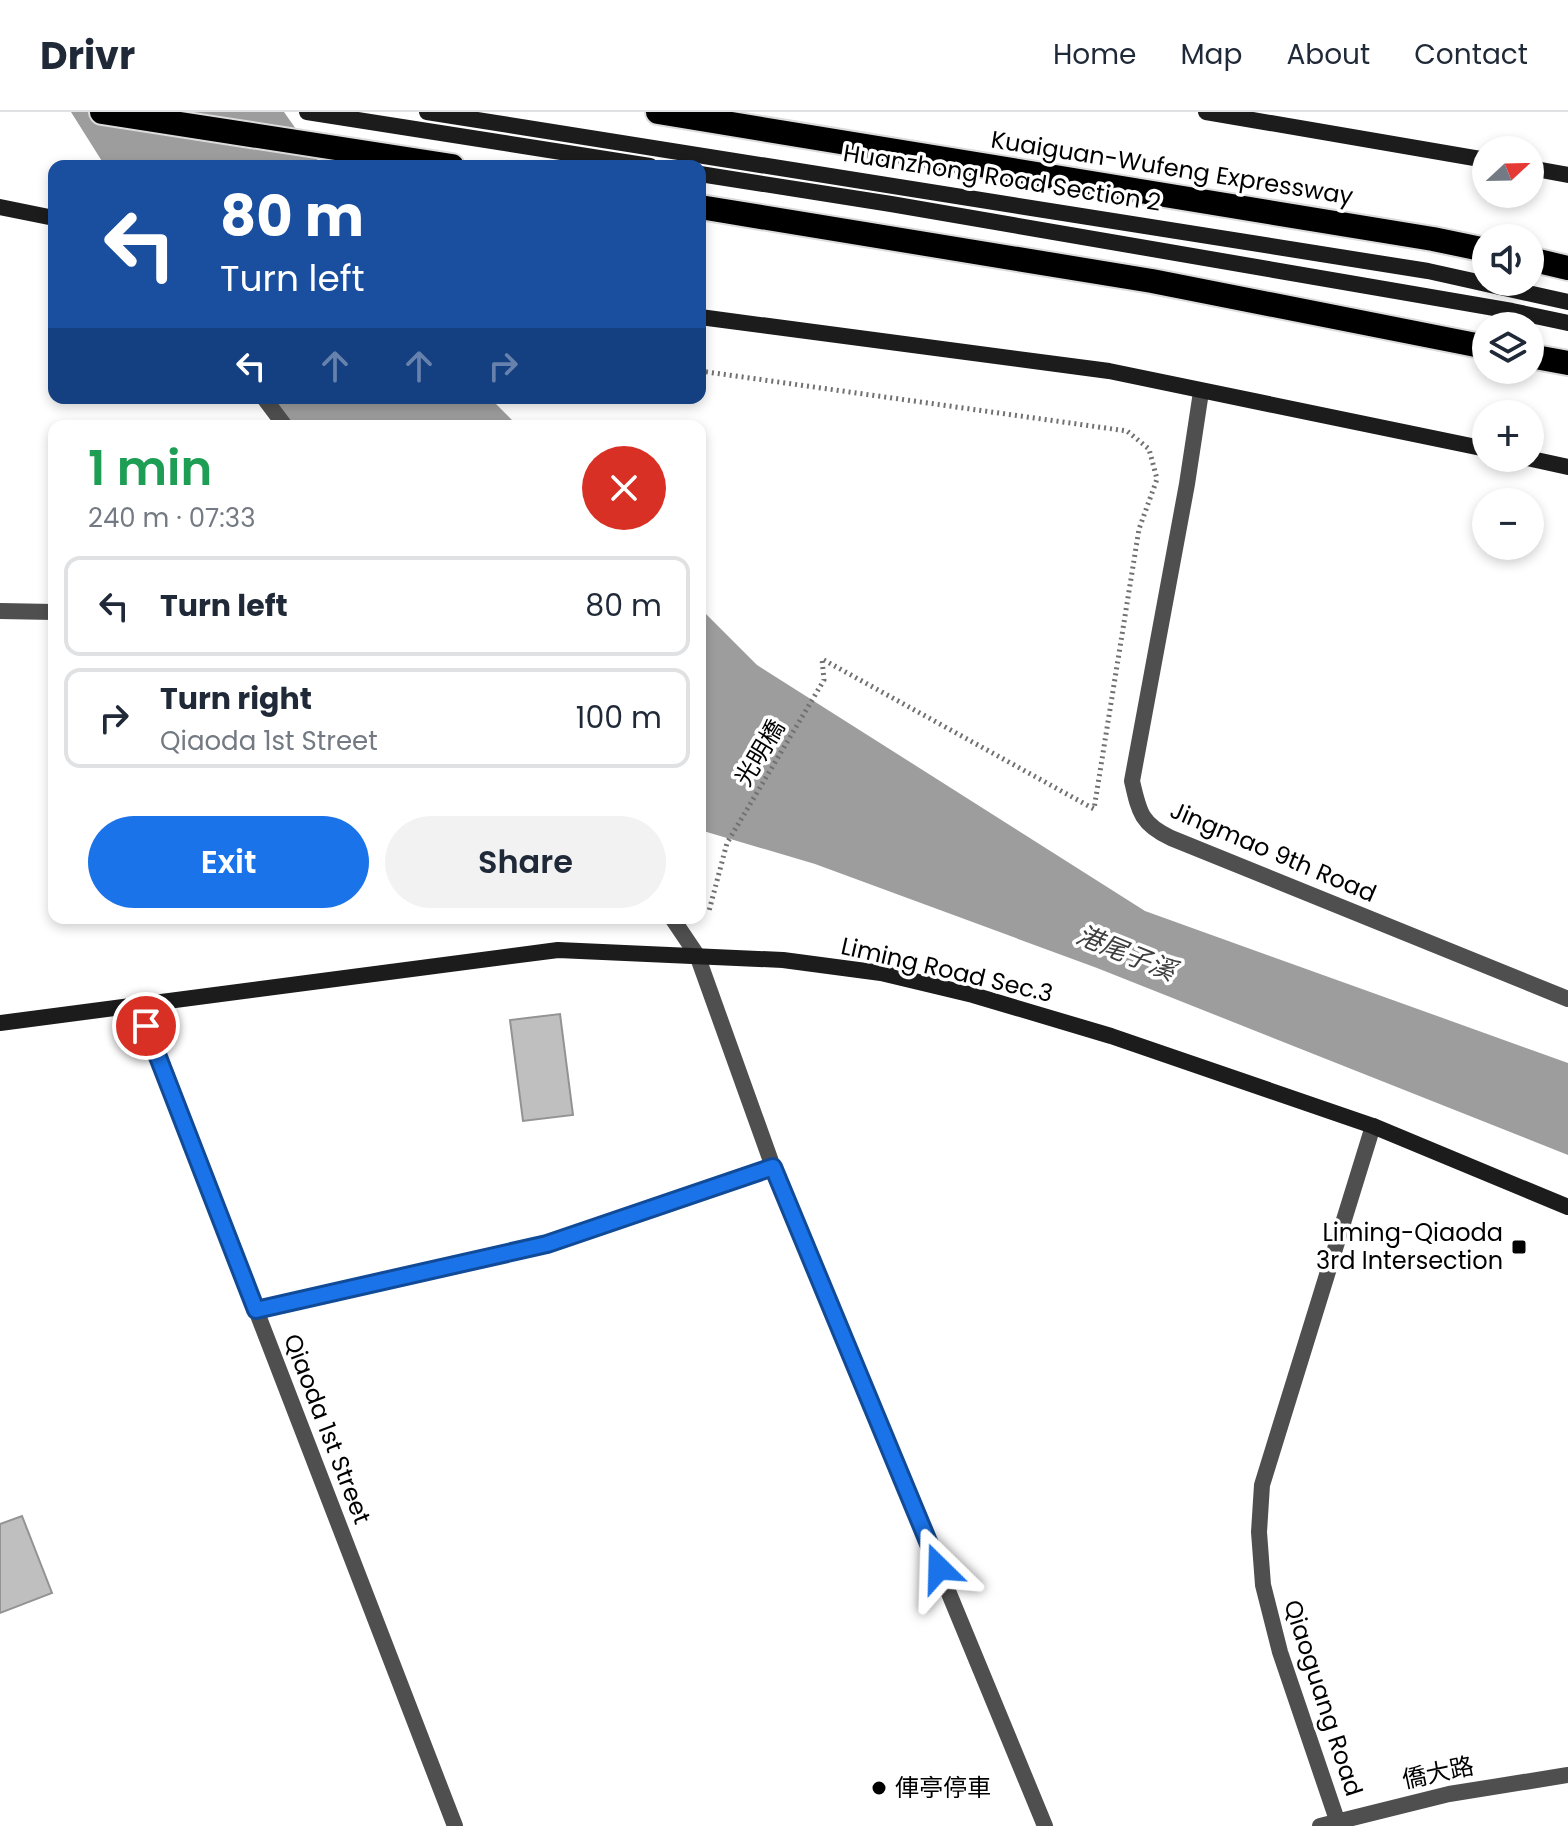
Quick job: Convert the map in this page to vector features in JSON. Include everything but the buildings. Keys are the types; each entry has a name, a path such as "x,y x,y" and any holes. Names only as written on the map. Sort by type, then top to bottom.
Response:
{"highway":[{"path":"102,112 413,160"},
{"name":"Kuaiguan-Wufeng Expressway","path":"658,112 1472,247"},
{"path":"706,208 1152,281 1472,344"},
{"path":"1544,262 1568,268"},
{"path":"1544,359 1568,363"}],"street":[{"path":"307,112 612,160"},
{"name":"Huanzhong Road Section 2","path":"427,112 1428,271 1568,302"},
{"path":"1206,112 1472,158"},
{"path":"1544,171 1568,175"},
{"name":"Huanzhong Road Section 2","path":"706,175 1568,323"},
{"path":"0,207 48,217"},
{"path":"706,318 1109,371 1472,446"},
{"name":"Jingmao 9th Road","path":"1201,392 1132,781 1141,817 1158,832 1171,838 1568,999"},
{"path":"1544,462 1568,467"},
{"path":"0,611 48,612"},
{"path":"676,924 697,955 773,1167 1045,1826"},
{"name":"Liming Road Sec.3","path":"0,1023 558,950 783,960 881,973 973,995 1111,1036 1373,1126 1568,1207"},
{"name":"Qiaoda 1st Street","path":"138,1004 455,1826"},
{"name":"Qiaoguang Road","path":"1337,1820 1276,1639 1263,1585 1260,1516 1262,1485 1373,1126"},
{"name":"僑大路","path":"1320,1826 1449,1794 1568,1775"}],"lane":[{"path":"256,1310 547,1244 773,1167"}],"path":[{"name":"光明橋","path":"706,372 1127,431 1149,449 1157,479 1139,529 1094,809 822,659 824,680 727,843 709,911"}],"water":[{"path":"71,112 284,112 318,160 101,160"},
{"path":"274,404 496,404 512,420 289,420"},
{"name":"港尾子溪","path":"706,614 757,665 1145,911 1568,1063 1568,1155 1097,968 815,864 706,832"}],"place":[{"name":"Liming-Qiaoda 3rd Intersection","path":"1519,1247"},
{"name":"俥亭停車","path":"879,1788"}],"route":[{"path":"146,1026 256,1310 547,1244 773,1167 939,1568"}]}
